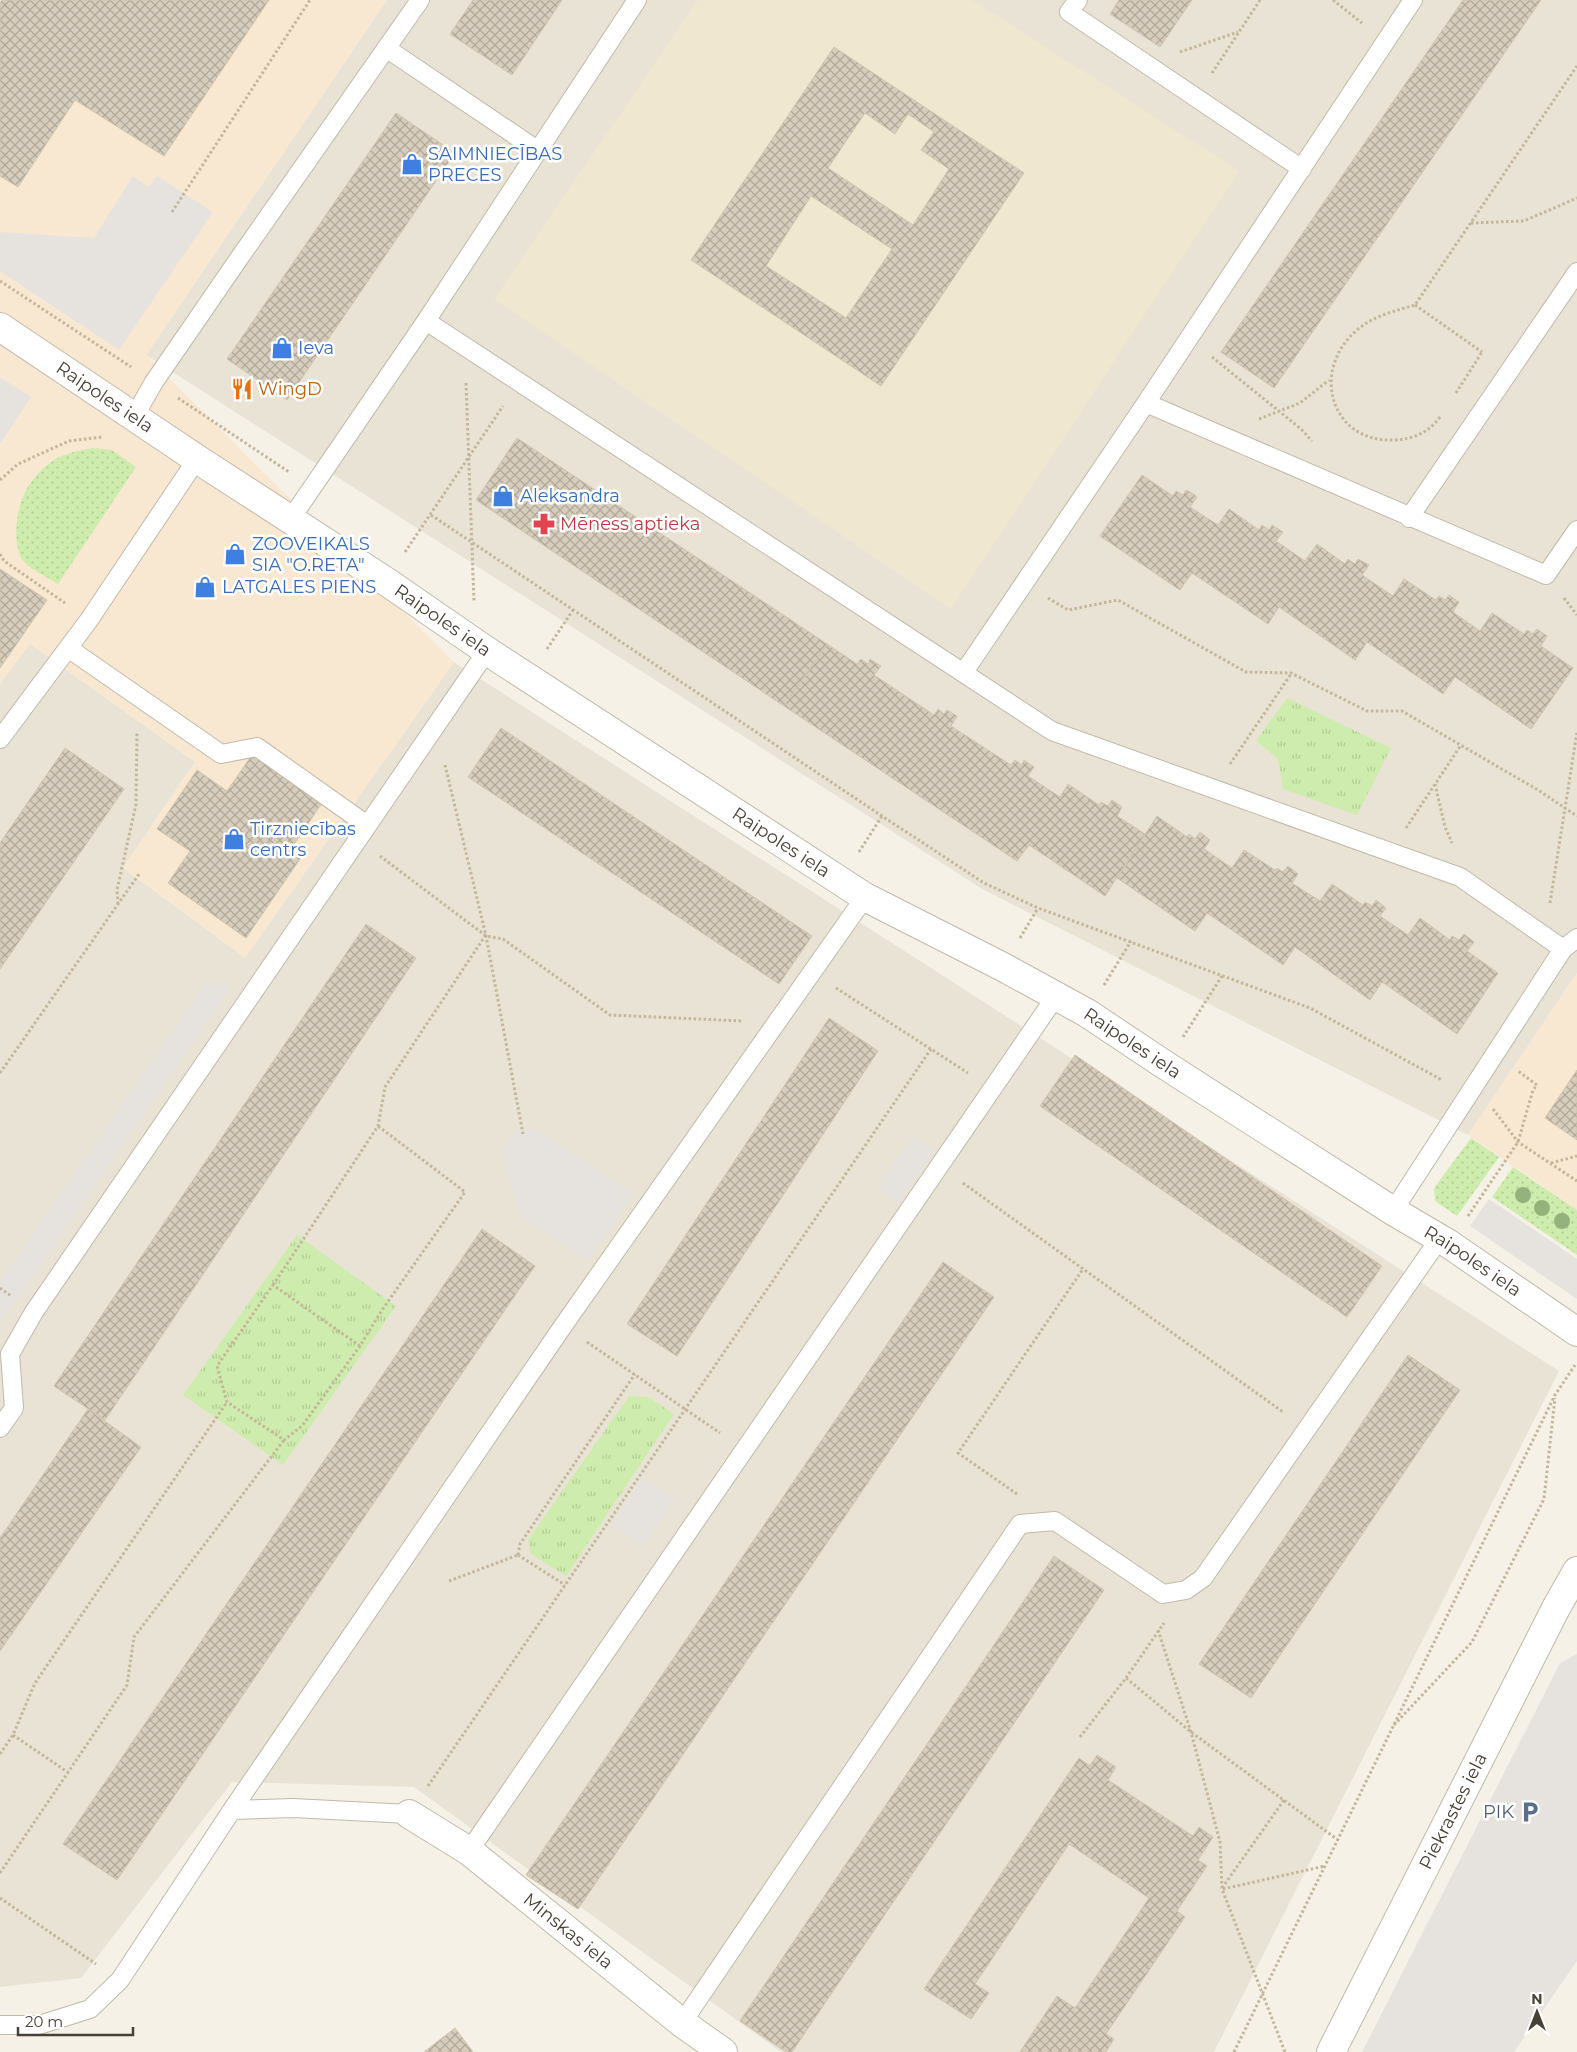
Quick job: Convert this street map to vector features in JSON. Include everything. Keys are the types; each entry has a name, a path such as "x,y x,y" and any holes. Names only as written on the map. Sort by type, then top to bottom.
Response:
{"street":[{"name":"Raipoles iela","path":"0,327 290,520 387,582 487,651 865,897 1003,966 1087,1013 1393,1212 1445,1241 1577,1332"},
{"name":"Piekrastes iela","path":"1331,2052 1556,1608 1577,1571"},
{"name":"Minskas iela","path":"409,1814 470,1851 682,2023 723,2052"}],"lane":[{"path":"134,417 165,366 420,0"},
{"path":"290,520 426,321 637,0"},
{"path":"1078,0 1069,12 1302,169"},
{"path":"964,672 1146,403 1413,0"},
{"path":"386,48 537,150"},
{"path":"1409,518 1577,272"},
{"path":"426,321 1052,730 1460,877 1563,949"},
{"path":"1146,403 1409,518 1546,575 1577,530"},
{"path":"0,739 94,612 198,459"},
{"path":"68,648 221,754 257,747 362,832"},
{"path":"0,1428 14,1408 10,1354 34,1312 487,651"},
{"path":"0,2025 39,2025 90,2008 120,1980 232,1810 563,1326 865,897"},
{"path":"1393,1212 1563,949 1577,938"},
{"path":"470,1851 1056,996"},
{"path":"682,2023 1020,1524 1055,1521 1163,1594 1186,1590 1203,1578 1307,1430 1445,1241"},
{"path":"232,1810 293,1808 409,1814"}],"path":[{"path":"172,212 310,0"},
{"path":"1196,98 1260,0"},
{"path":"1333,0 1386,40"},
{"path":"1146,64 1239,32"},
{"path":"1444,411 1434,425 1412,439 1384,441 1364,436 1346,422 1333,401 1330,379 1336,354 1356,330 1381,316 1415,305 1577,66"},
{"path":"1471,223 1524,221 1577,198"},
{"path":"1415,305 1509,371"},
{"path":"1189,338 1301,429 1326,455 1316,477"},
{"path":"465,348 474,602"},
{"path":"1454,396 1482,352"},
{"path":"1218,434 1300,404 1330,379"},
{"path":"404,554 519,382"},
{"path":"0,480 18,464 69,441 103,437 134,417"},
{"path":"431,515 984,882 1038,908 1310,1008 1468,1094"},
{"path":"0,554 4,561 44,590"},
{"path":"1024,584 1068,610 1118,600 1246,672 1291,674 1367,711 1402,711 1538,790 1577,816"},
{"path":"543,656 573,610"},
{"path":"1214,788 1291,674"},
{"path":"118,904 118,890 136,804 137,696"},
{"path":"435,726 486,936 523,1134"},
{"path":"1544,936 1577,732"},
{"path":"1390,852 1461,745"},
{"path":"1435,784 1446,827 1457,854 1460,877"},
{"path":"857,855 882,816"},
{"path":"362,832 486,936 503,939 610,1015 776,1022"},
{"path":"0,1073 139,874"},
{"path":"284,1440 227,1402 217,1366 378,1126 385,1087 486,936"},
{"path":"1087,1013 1131,941"},
{"path":"811,972 994,1089"},
{"path":"1165,1065 1222,976"},
{"path":"409,1814 931,1049"},
{"path":"1445,1241 1518,1142 1533,1090 1537,1084 1513,1067"},
{"path":"1493,1108 1518,1142 1577,1181"},
{"path":"0,1873 69,1773 126,1685 134,1637 284,1440 302,1426 360,1346 382,1310 465,1192 378,1126"},
{"path":"1550,1163 1577,1156"},
{"path":"940,1167 1307,1430"},
{"path":"1055,1521 958,1453 1083,1269"},
{"path":"273,1285 360,1346"},
{"path":"563,1326 746,1450"},
{"path":"1234,2052 1555,1395 1577,1363"},
{"path":"518,1554 520,1544 635,1374"},
{"path":"1392,1727 1472,1642 1544,1499 1555,1395"},
{"path":"0,1754 13,1735 35,1683 227,1402"},
{"path":"518,1554 565,1585"},
{"path":"449,1581 518,1554"},
{"path":"1080,1737 1126,1678 1186,1590"},
{"path":"1158,1630 1192,1732 1220,1842 1222,1889 1285,2052"},
{"path":"1126,1678 1192,1732 1338,1840"},
{"path":"13,1735 69,1773"},
{"path":"1222,1889 1284,1800"},
{"path":"1222,1889 1325,1866"},
{"path":"0,1898 120,1980"}],"shaded area":[{"path":"0,0 387,0 146,355 454,662 245,958 123,868 195,762 30,644 0,684"},
{"path":"387,0 1577,0 1577,973 1468,1135 984,890 146,355"},
{"path":"698,0 972,0 1239,171 951,609 494,299"},
{"path":"133,176 149,187 157,176 213,212 119,350 0,271 0,232 94,238"},
{"path":"0,377 31,397 0,444"},
{"path":"30,643 195,762 123,868 245,957 454,662 1559,1371 1214,2052 781,2052 414,1787 232,1782 81,1978 0,1987 0,684"},
{"path":"1577,973 1577,1210 1468,1135"},
{"path":"205,983 231,986 0,1323 0,1282"},
{"path":"515,1128 535,1129 633,1194 588,1261 520,1217 501,1151"},
{"path":"913,1136 935,1151 897,1203 876,1187"},
{"path":"1489,1199 1577,1259 1577,1299 1470,1226"},
{"path":"642,1478 675,1499 644,1546 611,1525"},
{"name":"PIK","path":"1577,1654 1577,1961 1514,2052 1362,2052 1560,1663"}],"green space":[{"path":"93,448 112,450 136,467 58,584 28,566 21,556 16,539 19,509 27,488 46,466 65,455"},
{"path":"1287,698 1391,748 1357,815 1283,789 1278,759 1256,741"},
{"path":"1471,1138 1499,1157 1457,1216 1435,1201 1434,1188"},
{"path":"1513,1167 1577,1210 1577,1255 1492,1197"},
{"path":"297,1235 396,1306 283,1465 183,1395"},
{"path":"629,1396 648,1397 674,1414 566,1576 531,1554 528,1540"}],"building":[{"path":"2,0 269,0 164,156 75,100 18,187 0,176 0,3"},
{"path":"473,0 562,0 512,75 450,34"},
{"path":"1119,0 1192,0 1160,47 1110,14"},
{"path":"1463,0 1541,0 1274,388 1221,352"},
{"path":"834,47 1024,173 881,386 691,260","holes":["865,113 895,134 908,114 934,132 921,150 949,169 913,225 828,168","811,196 892,249 846,318 766,266"]},
{"path":"396,113 455,153 287,400 227,359"},
{"path":"517,438 827,644 784,706 476,500"},
{"path":"1142,475 1173,496 1176,491 1183,495 1186,490 1192,493 1197,497 1190,507 1218,525 1229,509 1259,530 1262,525 1269,530 1272,525 1283,532 1276,541 1305,561 1317,544 1345,564 1348,559 1355,564 1358,559 1369,565 1362,575 1393,596 1404,579 1436,600 1439,596 1445,600 1449,595 1459,602 1453,612 1480,631 1492,613 1524,634 1527,630 1533,634 1537,629 1547,636 1541,646 1573,668 1531,729 1455,677 1443,694 1367,642 1355,660 1279,607 1268,624 1192,573 1180,590 1100,536"},
{"path":"0,569 47,600 0,668"},
{"path":"827,644 857,664 861,659 868,664 870,659 881,666 874,675 934,715 938,709 944,714 947,710 957,716 951,726 1011,765 1015,760 1022,765 1024,760 1034,767 1028,776 1060,797 1068,784 1099,805 1101,802 1108,806 1112,800 1122,807 1117,816 1145,834 1105,896 1029,845 1017,861 784,706"},
{"path":"501,728 812,936 779,984 468,777"},
{"path":"65,748 124,789 0,969 0,843"},
{"name":"Tirzniecības centrs","path":"252,755 322,803 291,849 302,856 246,938 168,883 190,851 157,829 197,770 227,791"},
{"path":"1157,816 1187,837 1189,834 1195,839 1200,832 1210,840 1204,849 1232,868 1244,850 1275,870 1277,868 1283,872 1288,866 1298,874 1292,883 1320,901 1332,884 1363,905 1365,902 1372,906 1376,900 1386,908 1380,916 1408,935 1420,918 1450,940 1452,936 1459,940 1464,934 1474,942 1467,951 1498,973 1457,1034 1382,982 1370,1000 1295,947 1283,965 1207,913 1195,931 1117,878"},
{"path":"366,924 416,958 105,1420 54,1386"},
{"path":"829,1018 878,1051 677,1356 627,1324"},
{"path":"1075,1055 1382,1266 1347,1317 1040,1106"},
{"path":"1577,1070 1577,1140 1545,1118"},
{"path":"482,1229 535,1266 117,1880 63,1844"},
{"path":"943,1262 994,1297 578,1909 526,1875"},
{"path":"1408,1355 1460,1390 1251,1698 1199,1664"},
{"path":"88,1409 141,1447 0,1651 0,1538"},
{"path":"1054,1556 1104,1590 792,2052 786,2052 740,2021"},
{"path":"1097,1755 1116,1767 1108,1780 1193,1836 1199,1827 1213,1837 1198,1860 1207,1866 1177,1911 1185,1917 1106,2034 1114,2039 1106,2052 1020,2052 1057,1996 1075,2008 1149,1898 1069,1844 975,1984 989,1993 971,2019 924,1989 1079,1758 1090,1766"},
{"path":"455,2028 473,2052 424,2052"}],"place":[{"name":"SAIMNIECĪBAS PRECES","path":"412,164"},
{"name":"Ieva","path":"282,348"},
{"name":"WingD","path":"242,389"},
{"name":"Aleksandra","path":"503,496"},
{"name":"Mēness aptieka","path":"544,524"},
{"name":"ZOOVEIKALS SIA \"O.RETA\"","path":"235,554"},
{"name":"LATGALES PIENS","path":"205,587"},
{"name":"Tirzniecības centrs","path":"234,839"},
{"name":"PIK","path":"1530,1812"}]}
